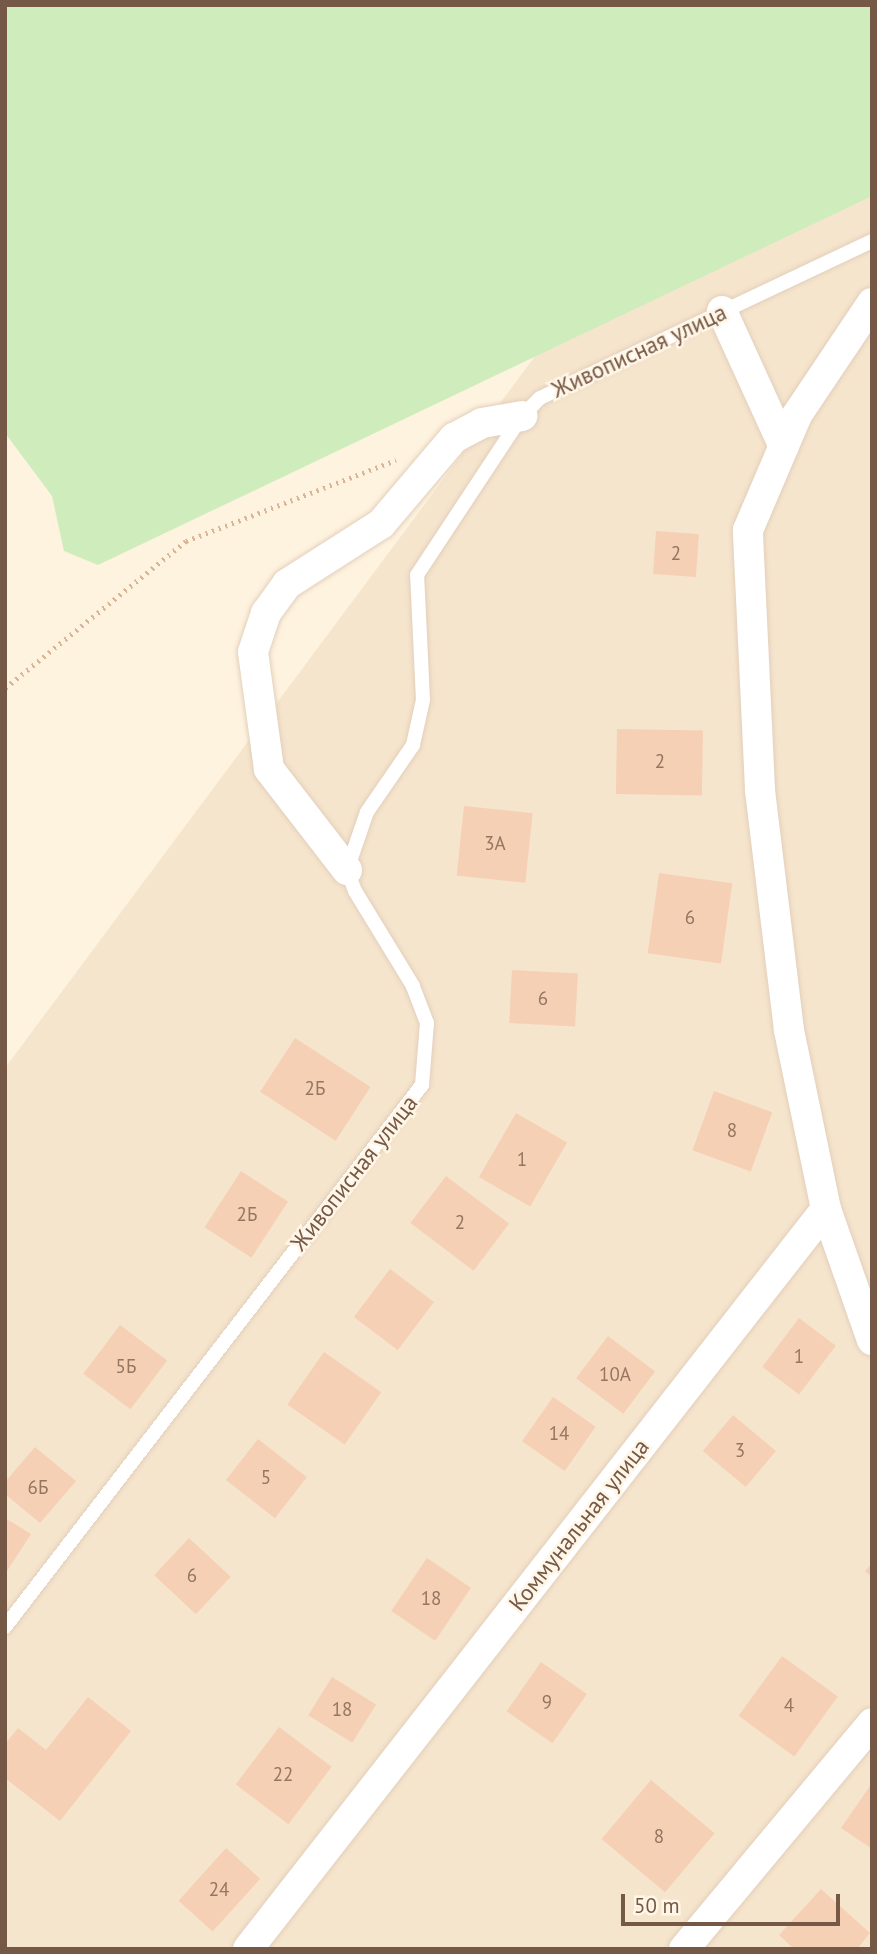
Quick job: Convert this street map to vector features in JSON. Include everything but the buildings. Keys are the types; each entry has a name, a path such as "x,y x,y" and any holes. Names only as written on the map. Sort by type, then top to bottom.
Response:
{"street":[{"path":"872,303 797,415 748,530 751,632 761,789 789,1030 826,1209 872,1340"},
{"path":"722,311 784,447"},
{"path":"347,870 269,769 253,652 266,614 287,584 381,524 454,438 482,423 523,416"},
{"name":"Коммунальная улица","path":"247,1949 826,1209"},
{"path":"684,1949 872,1723"}],"lane":[{"name":"Живописная улица","path":"5,1627 422,1085 427,1023 413,986 355,891 347,870 367,812 413,745 423,699 417,575 523,416 540,398 872,241"}],"path":[{"path":"5,688 186,541 403,458"}],"shaded area":[{"path":"872,154 872,1949 5,1949 5,1068 582,293"}],"green space":[{"path":"5,5 872,5 872,196 98,565 64,551 52,496 5,433"}]}
